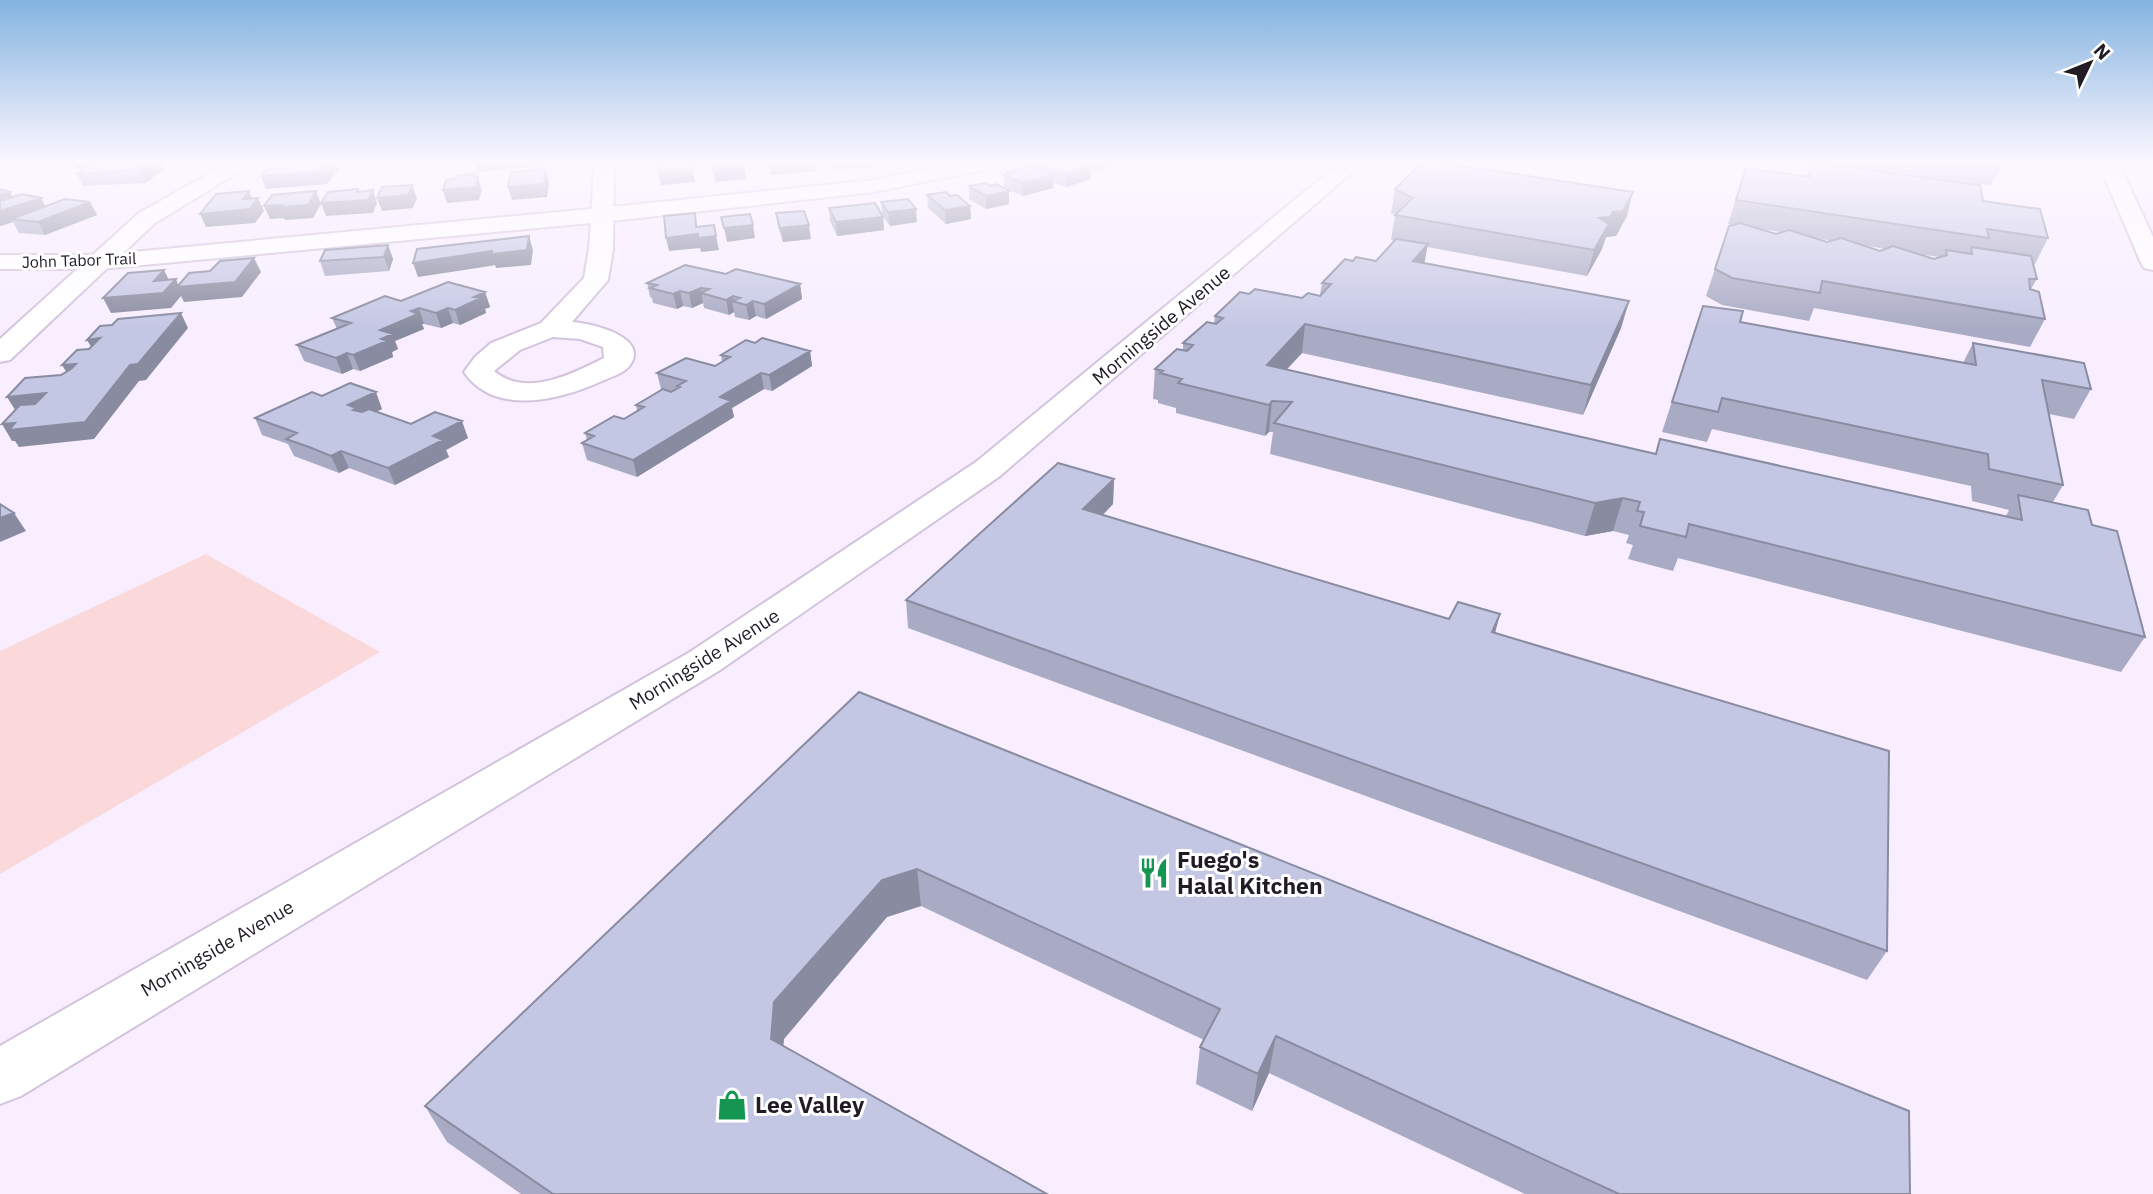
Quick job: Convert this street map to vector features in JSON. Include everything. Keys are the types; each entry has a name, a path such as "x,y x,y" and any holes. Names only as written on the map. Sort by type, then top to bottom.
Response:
{"street":[{"path":"0,354 115,245 148,218"},
{"name":"John Tabor Trail","path":"0,262 100,262 573,218"},
{"path":"551,329 596,281 602,218"},
{"name":"Morningside Avenue","path":"0,1077 747,634 988,470 1288,218"},
{"path":"2133,218 2153,262"}],"shaded area":[{"path":"206,554 380,652 0,874 0,651"}],"building":[{"path":"14,218 49,218 38,222 11,219"},
{"path":"664,218 695,218 696,227 714,225 716,236 698,238 698,234 666,238"},
{"path":"721,218 751,218 753,225 724,228"},
{"path":"777,218 806,218 809,225 780,228"},
{"path":"834,218 876,218 836,222"},
{"path":"1410,218 1602,218 1599,218 1609,224 1594,250"},
{"path":"1854,218 2042,218 2048,238 1987,229 1989,238"},
{"path":"1740,223 1776,234 1789,230 1827,242 1841,238 1880,251 1893,246 1934,259 1947,255 1946,250 1972,254 1971,247 2031,256 2037,279 2029,279 2030,289 2039,292 2045,319 1822,281 1820,293 1732,278 1715,269 1729,226"},
{"path":"529,236 527,250 492,254 492,251 413,263 417,249"},
{"path":"1396,239 1428,244 1413,261 1629,301 1591,385 1305,324 1267,365 1656,454 1660,439 2022,520 2018,495 2088,510 2092,525 2117,531 2145,637 1689,524 1686,537 1640,526 1644,512 1637,511 1640,502 1623,498 1595,503 1274,423 1292,402 1272,401 1269,405 1178,383 1182,379 1155,369 1177,349 1187,351 1193,345 1183,343 1207,322 1216,324 1223,318 1215,316 1240,292 1249,294 1255,289 1302,298 1308,293 1320,296 1331,284 1322,283 1345,259 1353,261 1356,257 1376,261"},
{"path":"388,245 384,257 320,261 325,250"},
{"path":"254,258 235,282 177,287 189,273 210,271 220,261"},
{"path":"685,265 726,274 736,269 800,284 764,304 753,301 746,305 732,301 740,298 733,296 726,300 701,293 709,289 673,294 650,288 657,285 647,283"},
{"path":"164,270 154,281 176,279 163,293 103,298 128,273"},
{"path":"448,282 485,292 474,297 481,298 455,310 448,308 436,313 419,308 411,311 418,314 380,330 393,334 381,339 387,341 353,355 347,353 336,358 297,345 351,323 332,318 385,296 401,301"},
{"path":"1703,306 1743,311 1740,322 1976,365 1973,343 2084,363 2091,389 2042,380 2063,485 1989,469 1988,454 1722,398 1718,412 1672,402"},
{"path":"181,313 138,364 130,365 85,422 9,430 15,423 2,424 20,405 35,404 46,393 7,397 25,378 61,375 71,369 76,364 62,365 77,350 89,349 100,338 87,340 100,326 112,325 118,319"},
{"path":"762,338 810,351 769,375 761,373 723,395 720,397 731,401 633,460 582,443 594,436 585,433 614,416 624,419 644,407 636,405 663,389 671,392 686,381 657,373 686,358 715,366 730,357 721,355 746,340 755,343"},
{"path":"350,383 376,392 348,405 356,408 353,410 362,412 369,409 411,424 435,412 462,421 433,436 443,440 388,468 341,451 331,456 286,439 297,433 255,418 312,392 322,396"},
{"path":"1058,463 1114,479 1083,509 1449,619 1458,602 1500,614 1492,632 1889,751 1887,951 906,600"},
{"path":"0,504 14,513 0,518"},
{"path":"859,692 1909,1111 1910,1194 1619,1194 1276,1036 1258,1074 1200,1047 1220,1009 917,869 882,880 774,1002 771,1039 1047,1194 553,1194 425,1106"}],"place":[{"name":"Fuego's Halal Kitchen","path":"1154,873"},
{"name":"Lee Valley","path":"732,1105"}]}
